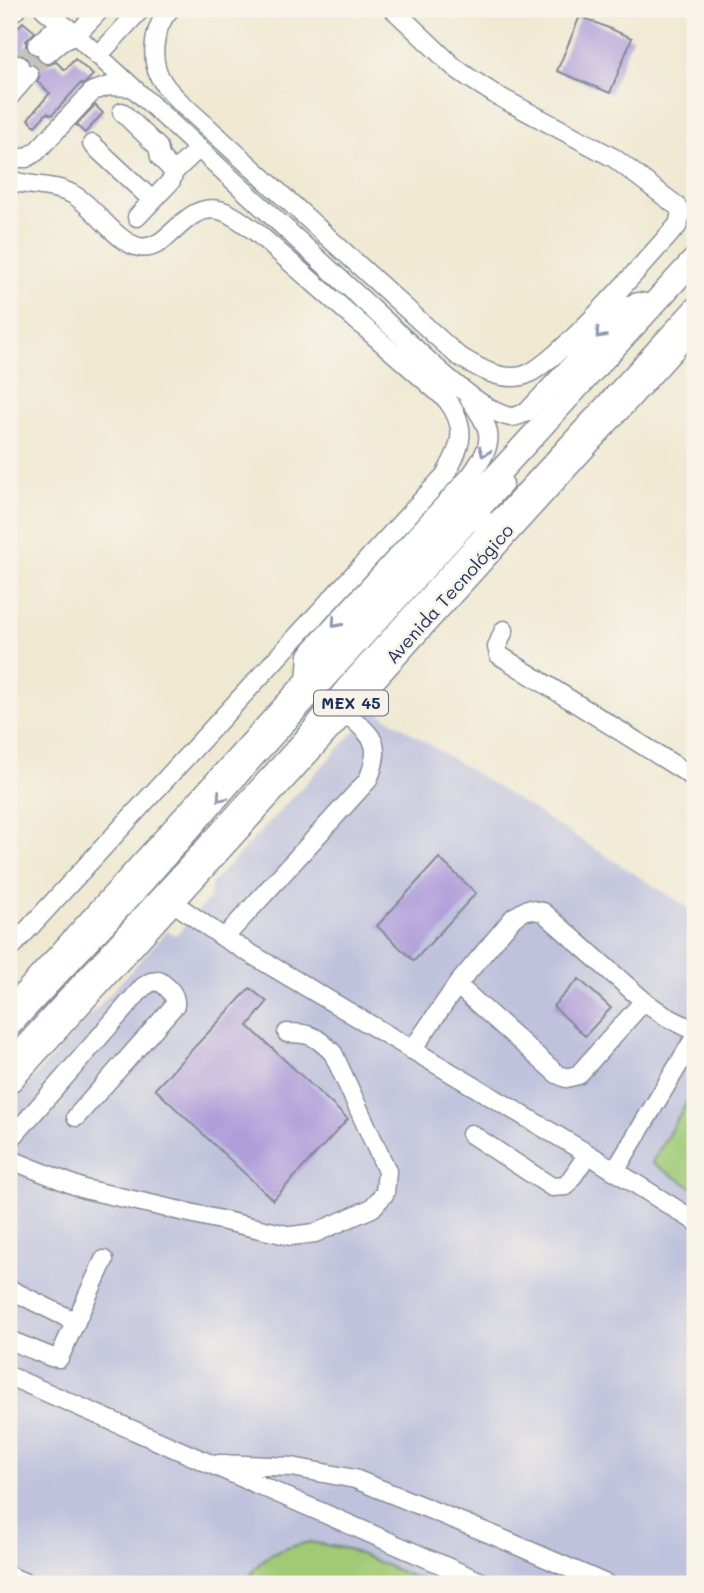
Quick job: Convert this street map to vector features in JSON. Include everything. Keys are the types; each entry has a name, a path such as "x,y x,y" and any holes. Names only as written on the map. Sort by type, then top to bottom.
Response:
{"main road":[{"name":"Avenida Tecnológico","path":"9,1082 166,898 344,710 483,523 655,304 695,259"},
{"name":"Avenida Tecnológico","path":"9,1011 141,876 306,683 483,523 695,325"}],"lane":[{"path":"9,14 17,9"},
{"path":"44,9 72,31 464,392 500,413 511,417 527,412 626,306 638,302 655,304"},
{"path":"42,49 58,44 101,9"},
{"path":"98,56 141,9"},
{"path":"170,9 158,27 156,67 163,83 179,102 457,355 494,375 512,378 525,376 543,367 589,321 678,225 681,212 677,205 614,158 496,95 468,77 393,9"},
{"path":"9,97 19,71"},
{"path":"9,159 26,158 36,152 93,91 109,86 132,87"},
{"path":"122,112 158,147 160,157 173,177"},
{"path":"92,144 152,201"},
{"path":"137,216 173,177 203,152"},
{"path":"9,180 70,193 86,203 125,241 140,247 152,246 166,238 182,222 207,210 219,210 233,216 256,232 447,400 455,411 461,439 456,456 445,475 9,950"},
{"path":"9,1061 166,898 695,275"},
{"path":"9,1029 141,876 483,523 507,511 695,306"},
{"path":"306,683 308,655 313,648 471,475 484,457 488,447 488,428 464,392"},
{"path":"504,630 496,647 499,655 695,778"},
{"path":"224,939 368,780 377,759 372,737 344,710"},
{"path":"141,876 166,898 224,939 588,1154 695,1221"},
{"path":"412,1051 457,985 514,917 528,909 543,912 644,1001 665,1016 695,1031"},
{"path":"9,1141 143,986 159,981 176,998 175,1005 76,1117"},
{"path":"457,985 557,1074 566,1078 578,1075 644,1001"},
{"path":"9,1158 83,1189 291,1236 315,1233 372,1208 384,1193 387,1171 333,1053 320,1040 307,1033 287,1033"},
{"path":"615,1171 695,1037"},
{"path":"471,1134 552,1187 566,1186 588,1154"},
{"path":"9,1340 51,1357 59,1357 104,1260"},
{"path":"9,1289 76,1322"},
{"path":"9,1376 486,1584"},
{"path":"212,1464 292,1467 355,1479 606,1584"},
{"path":"9,1576 28,1584"}],"shaded area":[{"path":"375,710 695,912 695,1584 9,1584 9,1105 167,931 176,935 209,899 212,883"}],"green space":[{"path":"695,1088 695,1189 652,1163"},
{"path":"310,1542 348,1549 429,1584 247,1584 257,1566 272,1554"}],"building":[{"path":"580,16 632,38 610,93 557,71"},
{"path":"23,22 35,32 26,41 26,48 39,62 48,65 56,62 65,70 75,59 93,75 83,85 81,83 52,115 47,113 35,126 28,119 50,93 37,82 40,75 37,66 30,63 23,54 9,56 9,38"},
{"path":"95,105 103,113 85,133 76,125"},
{"path":"439,858 476,893 414,961 377,926"},
{"path":"579,979 611,1008 585,1036 553,1006"},
{"path":"250,988 267,1002 248,1026 348,1119 273,1200 155,1089"}],"tunnel":[{"path":"19,65 37,45"},
{"path":"29,74 47,54"}]}
